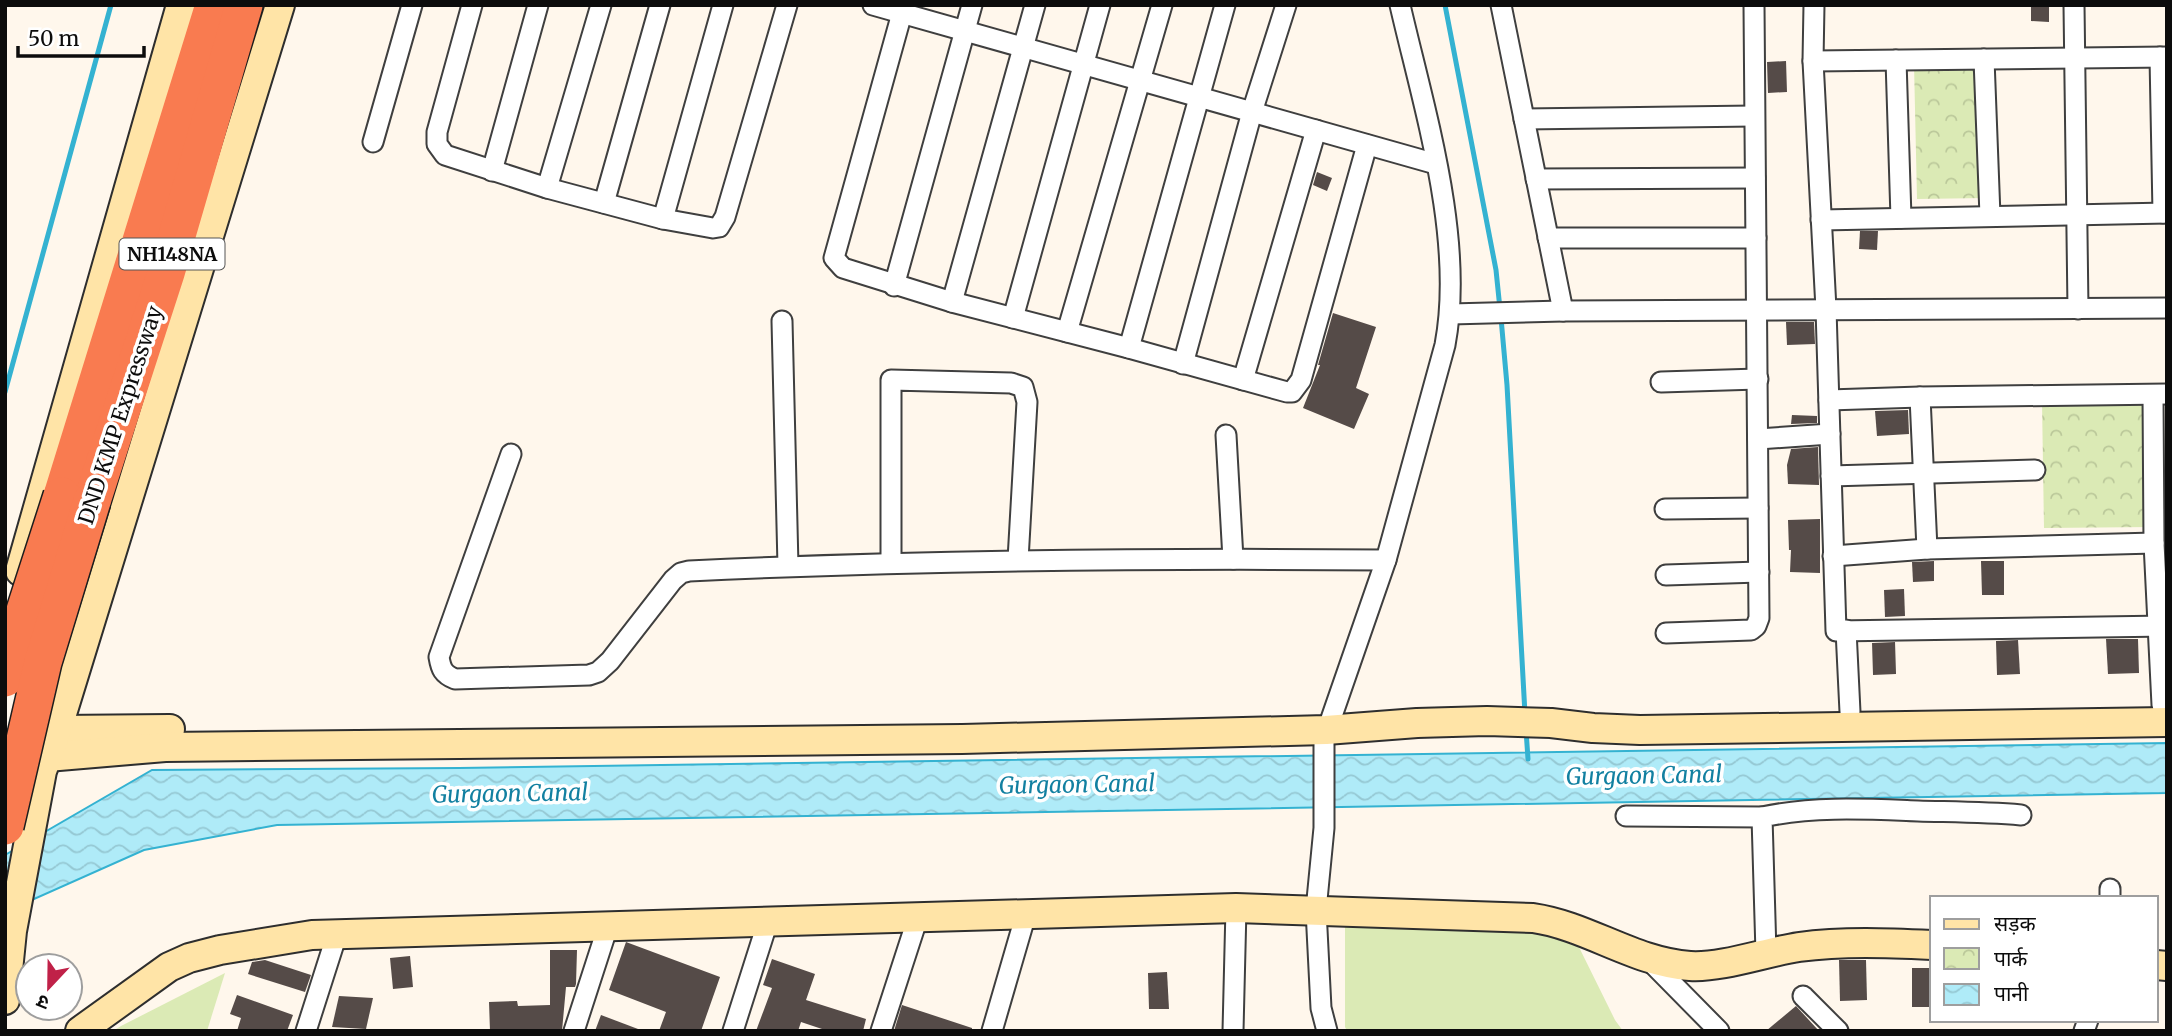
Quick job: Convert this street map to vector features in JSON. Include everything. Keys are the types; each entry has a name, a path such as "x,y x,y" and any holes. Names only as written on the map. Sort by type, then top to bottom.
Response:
{"highway":[{"name":"DND KMP Expressway","path":"18,828 43,662 77,498 214,5"},
{"name":"DND KMP Expressway","path":"5,678 11,654 77,498 166,273 244,5"}],"main road":[{"path":"86,635 7,617 181,5"},
{"path":"5,1000 16,905 18,828 57,730 280,5"},
{"path":"47,757 165,747 618,744 1327,731 1417,723 1486,713 2165,711"},
{"path":"1552,714 1594,728 1640,730 2165,711"},
{"path":"57,730 1255,719 1327,731"},
{"path":"80,1031 169,968 189,958 286,939 337,934 1236,908 1545,920 1649,960 1692,966 1833,944 1930,946"}],"street":[{"path":"373,142 412,5"},
{"path":"472,5 436,138 440,149 450,158 547,188 663,219 713,228 722,223 787,5"},
{"path":"492,171 538,5"},
{"path":"547,188 601,5"},
{"path":"604,203 660,5"},
{"path":"663,219 723,5"},
{"path":"873,5 1436,164"},
{"path":"894,286 972,5"},
{"path":"952,302 1035,5"},
{"path":"1013,318 1100,5"},
{"path":"1067,332 1162,5"},
{"path":"1129,348 1225,5"},
{"path":"1183,364 1252,112 1286,5"},
{"path":"1327,1031 1321,1008 1316,910 1327,731 1386,560 1445,345 1451,314 1450,251 1436,164 1400,5"},
{"path":"1501,5 1563,311"},
{"path":"1666,633 1754,628 1759,618 1754,5"},
{"path":"1814,5 1813,61 1826,309 1836,631 2162,626"},
{"path":"2074,5 2077,58 2078,309"},
{"path":"902,13 834,258 843,268 894,286 1287,392 1296,389 1301,380 1367,145"},
{"path":"1813,61 2163,57 2165,213 1821,219"},
{"path":"1984,59 1990,216"},
{"path":"1896,60 1901,218"},
{"path":"1524,119 1755,116"},
{"path":"1243,380 1316,130"},
{"path":"1536,178 1755,178"},
{"path":"1548,238 1756,238"},
{"path":"1451,314 2167,308"},
{"path":"782,321 788,566"},
{"path":"1661,382 1758,379"},
{"path":"891,562 891,380 1011,383 1023,387 1027,402 1018,560"},
{"path":"1829,401 1920,397 2160,395 2154,543 2162,626 2165,711"},
{"path":"1920,397 1927,550"},
{"path":"1758,439 1830,434"},
{"path":"1226,435 1233,559"},
{"path":"511,454 439,657 441,668 447,676 455,679 598,673 667,587 681,573 689,571 891,562 1386,560"},
{"path":"1831,476 2035,470"},
{"path":"1664,509 1758,508"},
{"path":"1833,556 1927,550 2154,543"},
{"path":"1666,575 1759,572"},
{"path":"1846,630 1850,712"},
{"path":"1626,816 1762,817 1795,810 1828,808 1974,811 2021,815"},
{"path":"1762,817 1766,953"},
{"path":"1233,1031 1236,908"},
{"path":"992,1031 1026,914"},
{"path":"881,1031 918,917"},
{"path":"733,1031 768,921"},
{"path":"574,1031 608,926"},
{"path":"306,1031 337,934"},
{"path":"1649,960 1719,1031"},
{"path":"1803,996 1838,1031"}],"green space":[{"path":"1983,63 1986,198 1917,199 1914,64"},
{"path":"2152,401 2153,527 2044,528 2042,402"},
{"path":"1345,927 1573,935 1623,1031 1347,1031"},
{"path":"225,973 207,1031 113,1031 121,1026"}],"water":[{"name":"Gurgaon Canal","path":"2167,743 2167,793 277,825 144,850 5,912 5,855 152,770 459,768"}],"building":[{"path":"2031,5 2049,5 2049,22 2031,21"},
{"path":"1786,61 1787,92 1768,93 1767,62"},
{"path":"1317,172 1332,178 1327,191 1313,185"},
{"path":"1860,231 1878,231 1877,250 1859,249"},
{"path":"1333,313 1376,327 1356,388 1369,394 1354,429 1303,408 1320,365"},
{"path":"1786,322 1814,322 1815,344 1787,345"},
{"path":"1908,410 1909,434 1877,436 1875,411"},
{"path":"1792,415 1817,416 1817,423 1791,424"},
{"path":"1818,447 1819,485 1788,484 1787,465 1791,449"},
{"path":"1820,519 1820,573 1790,572 1788,520"},
{"path":"1934,561 1934,581 1913,582 1912,562"},
{"path":"1981,561 2004,561 2004,595 1982,595"},
{"path":"1904,589 1905,616 1885,617 1884,590"},
{"path":"2106,639 2138,639 2139,673 2108,674"},
{"path":"2018,640 2020,674 1997,675 1996,641"},
{"path":"1895,642 1896,674 1873,675 1872,643"},
{"path":"626,942 720,977 701,1031 659,1031 666,1012 609,990"},
{"path":"550,950 577,950 576,984 575,987 566,987 562,1031 490,1031 489,1002 517,1001 518,1006 550,1005"},
{"path":"410,956 413,987 393,989 390,958"},
{"path":"772,959 815,974 806,1000 866,1019 863,1031 828,1031 801,1022 798,1031 756,1031 772,988 763,985"},
{"path":"265,960 311,975 305,992 248,974 252,962"},
{"path":"1839,960 1866,960 1867,1000 1840,1001"},
{"path":"1912,968 1930,968 1930,1007 1912,1007"},
{"path":"1167,972 1169,1009 1149,1009 1148,973"},
{"path":"237,995 293,1015 287,1031 237,1031 241,1018 230,1014"},
{"path":"339,996 373,998 366,1029 332,1027"},
{"path":"902,1005 972,1028 972,1031 894,1031"},
{"path":"1796,1006 1819,1031 1766,1031"},
{"path":"601,1015 638,1029 638,1031 595,1031"}],"waterway":[{"path":"5,392 111,5"},
{"path":"1445,5 1496,270 1500,309"},
{"path":"1501,318 1525,714"},
{"path":"1526,730 1528,759"}]}
